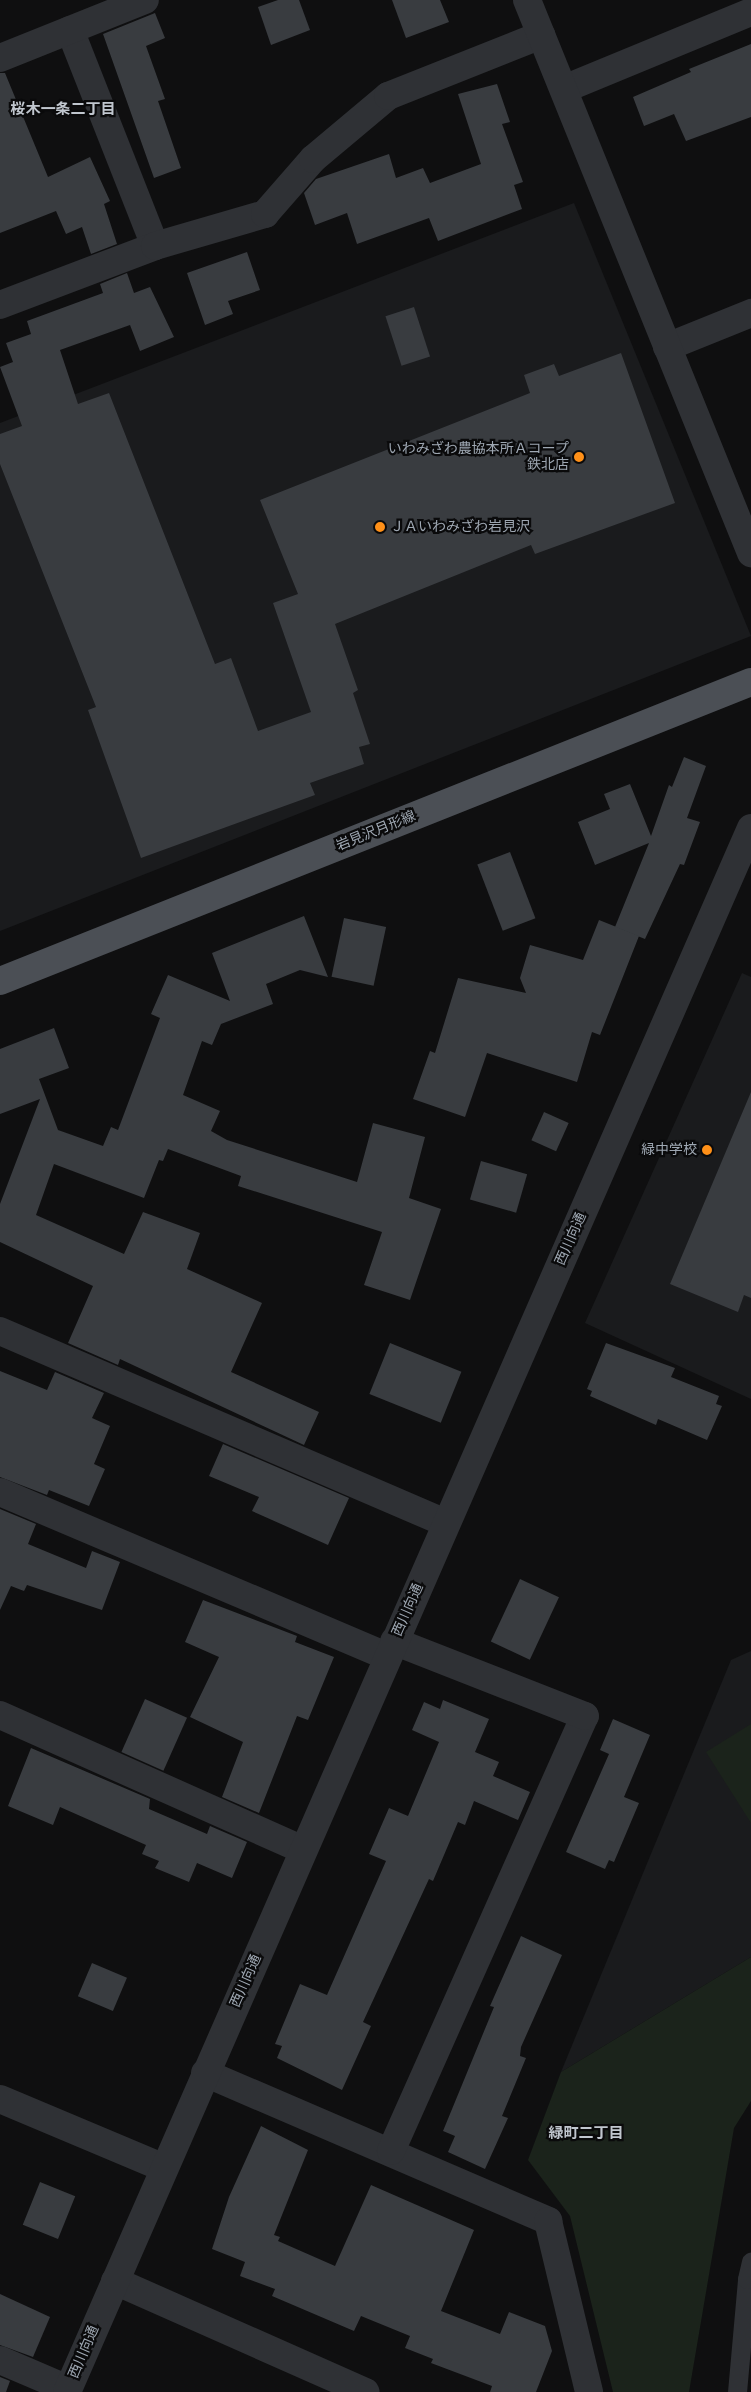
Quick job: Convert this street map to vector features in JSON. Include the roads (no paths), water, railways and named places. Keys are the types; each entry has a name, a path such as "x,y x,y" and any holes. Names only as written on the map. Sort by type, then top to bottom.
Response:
{"main road":[{"name":"岩見沢月形線","path":"0,981 751,682"}],"street":[{"path":"0,58 145,0"},
{"path":"528,0 751,553"},
{"path":"564,89 751,12"},
{"path":"70,30 155,246"},
{"path":"0,304 155,246 266,214 313,159 388,96 541,35"},
{"path":"668,346 751,313"},
{"name":"西川向通","path":"67,2390 751,828"},
{"path":"0,1332 446,1522"},
{"path":"0,1492 390,1649 585,1716 391,2151"},
{"path":"0,1716 303,1850"},
{"path":"205,2073 391,2151 548,2220 589,2392"},
{"path":"0,2099 164,2168"},
{"path":"115,2281 366,2392"},
{"path":"0,2360 67,2390"}],"lane":[{"path":"737,2392 746,2279 751,2262"}],"place":[{"name":"いわみざわ農協本所Ａコープ 鉄北店","path":"579,457"},
{"name":"ＪＡいわみざわ岩見沢","path":"380,527"},
{"name":"緑中学校","path":"707,1150"}],"district":[{"name":"桜木一条二丁目","path":"63,110"},
{"name":"緑町二丁目","path":"586,2134"}]}
